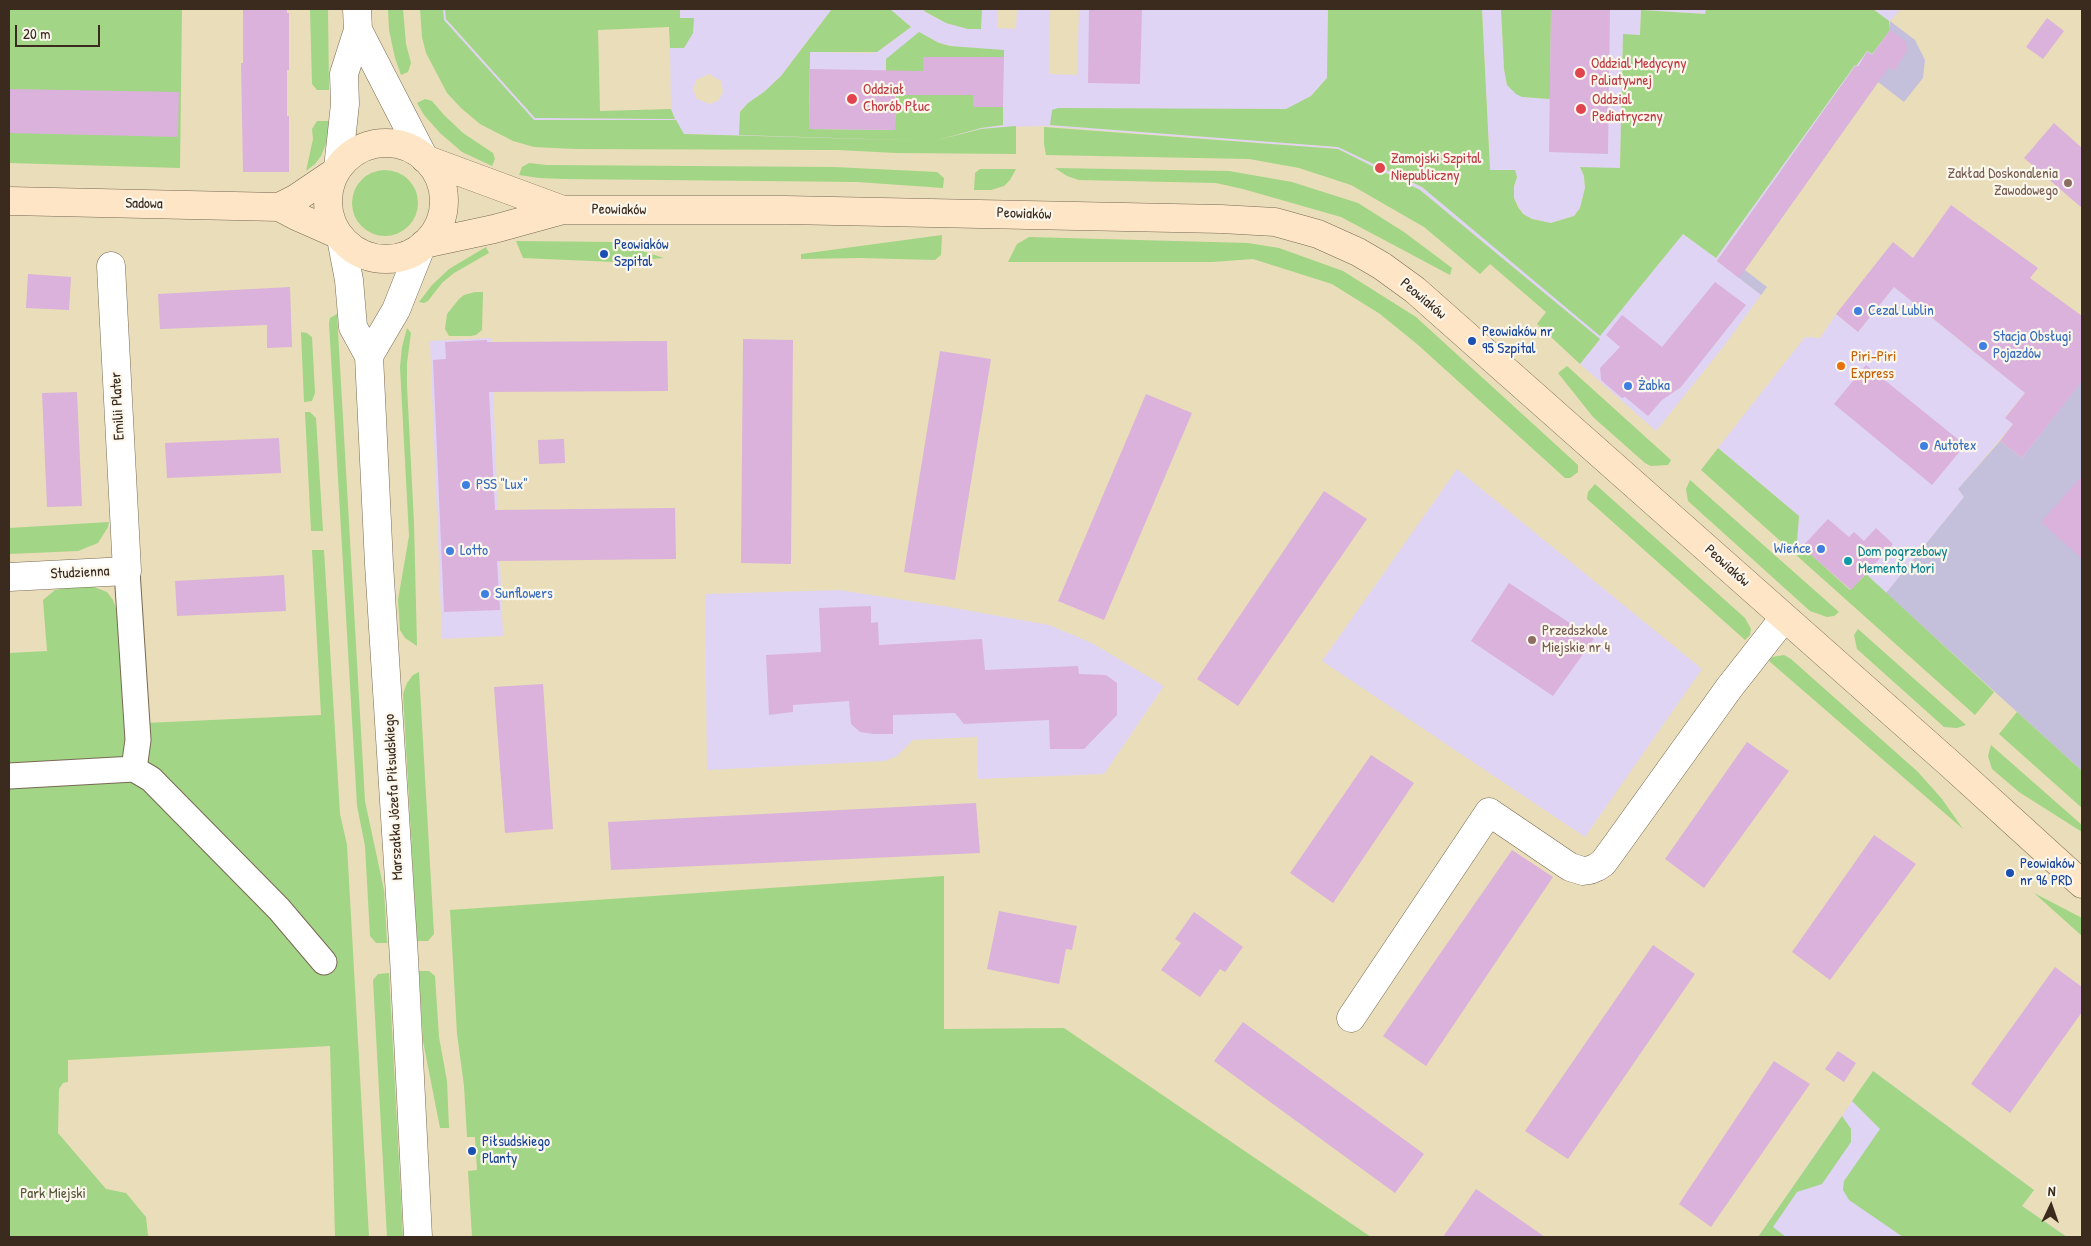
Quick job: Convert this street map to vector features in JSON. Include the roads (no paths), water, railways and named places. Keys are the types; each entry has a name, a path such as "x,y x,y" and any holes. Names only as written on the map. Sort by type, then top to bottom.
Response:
{"main road":[{"path":"371,144 398,144 411,148 424,157 434,169 440,181 443,194 443,208 440,222 434,234 423,245 410,254 386,259 361,253 340,236 332,223 328,197 330,184 337,170 353,153 371,144"},
{"name":"Peowiaków","path":"424,157 563,210"},
{"name":"Sadowa","path":"9,201 279,206 295,199 337,170"},
{"name":"Sadowa","path":"279,206 340,236"},
{"name":"Peowiaków","path":"423,245 494,229 563,210 786,210 1220,219 1274,222 1318,234 1358,252 1382,266 1414,290 2082,884"}],"street":[{"path":"358,19 424,157"},
{"path":"337,170 345,104 344,74 358,19"},
{"name":"Marszałka Józefa Piłsudskiego","path":"340,236 349,280 353,327 369,356 379,564 404,958 418,1237"},
{"path":"369,356 396,310 423,245"},
{"name":"Emilii Plater","path":"111,266 127,559"},
{"path":"127,559 138,740 134,769"},
{"name":"Studzienna","path":"9,577 127,559"},
{"path":"1351,1018 1489,812 1570,867 1583,871 1597,867 1614,848 1729,688 1784,618"},
{"path":"9,776 134,769 151,779 279,909 324,962"}],"place":[{"name":"Oddzial Medycyny Paliatywnej","path":"1580,73"},
{"name":"Oddział Chorób Płuc","path":"852,99"},
{"name":"Oddzial Pediatryczny","path":"1581,109"},
{"name":"Zamojski Szpital Niepubliczny","path":"1380,168"},
{"name":"Zakład Doskonalenia Zawodowego","path":"2068,183"},
{"name":"Peowiaków Szpital","path":"604,254"},
{"name":"Cezal Lublin","path":"1858,311"},
{"name":"Peowiaków nr 95 Szpital","path":"1472,341"},
{"name":"Stacja Obsługi Pojazdów","path":"1983,346"},
{"name":"Piri-Piri Express","path":"1841,366"},
{"name":"Żabka","path":"1628,386"},
{"name":"Autotex","path":"1924,446"},
{"name":"PSS \"Lux\"","path":"466,485"},
{"name":"Wieńce","path":"1821,549"},
{"name":"Lotto","path":"450,551"},
{"name":"Dom pogrzebowy Memento Mori","path":"1848,561"},
{"name":"Sunflowers","path":"485,594"},
{"name":"Przedszkole Miejskie nr 4","path":"1532,640"},
{"name":"Peowiaków nr 96 PRD","path":"2010,873"},
{"name":"Piłsudskiego Planty","path":"472,1151"}],"park label":[{"name":"Park Miejski","path":"53,1194"}]}
